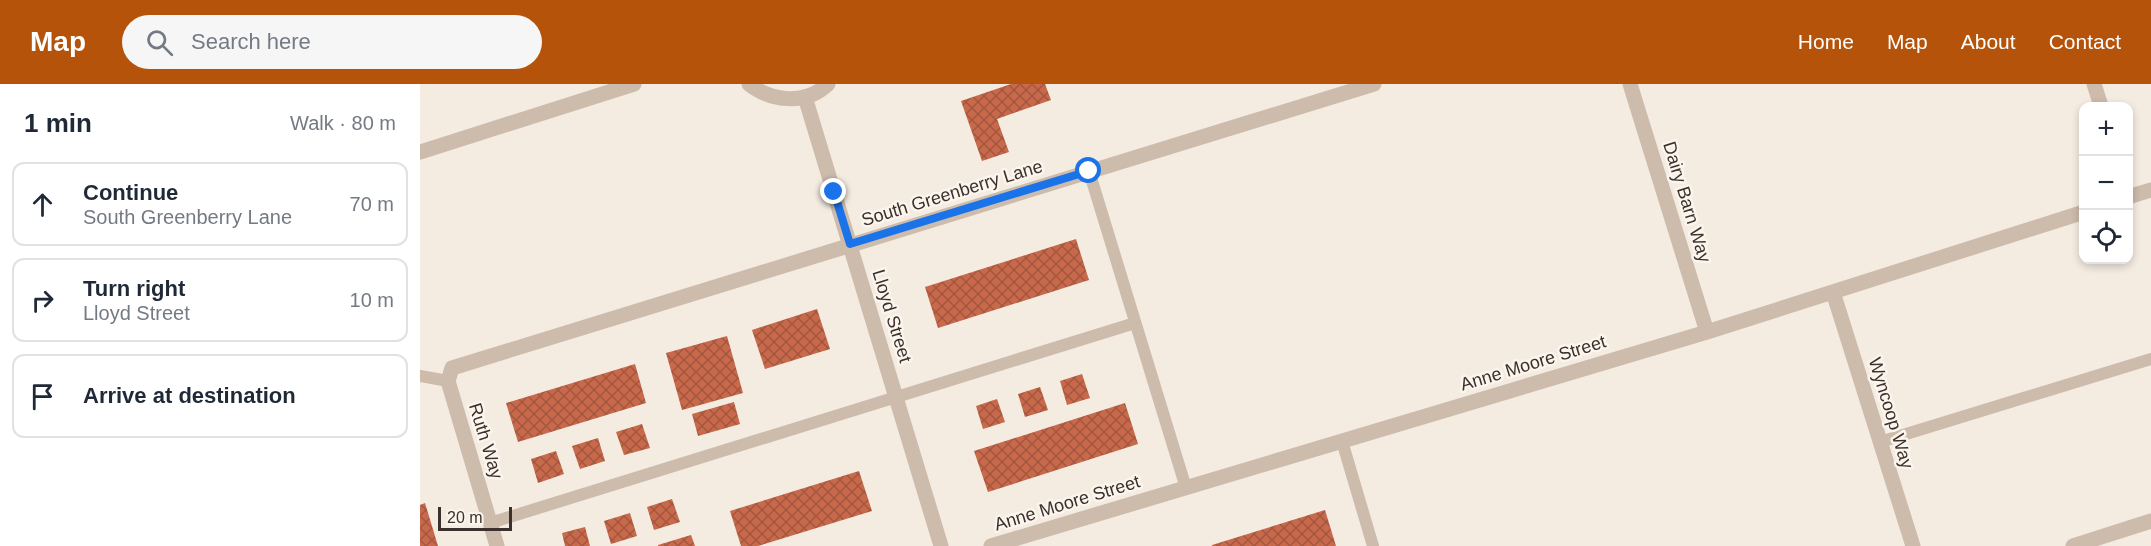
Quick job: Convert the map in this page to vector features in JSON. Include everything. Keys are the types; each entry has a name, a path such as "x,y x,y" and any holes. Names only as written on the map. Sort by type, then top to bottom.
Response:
{"street":[{"path":"420,152 634,84"},
{"path":"749,84 767,95 786,99 805,97 823,89 828,84"},
{"name":"South Greenberry Lane","path":"448,381 452,368 1374,84"},
{"name":"Dairy Barn Way","path":"1630,84 1707,332"},
{"path":"2094,84 2100,102"},
{"name":"Lloyd Street","path":"805,97 941,546"},
{"path":"2133,195 2151,190"},
{"name":"Anne Moore Street","path":"991,546 1707,332 2079,214"},
{"name":"Wyncoop Way","path":"1833,292 1913,546"},
{"name":"Ruth Way","path":"448,381 497,546"},
{"path":"2073,546 2151,521"}],"lane":[{"path":"1089,171 1186,488"},
{"path":"490,523 1136,323"},
{"path":"1880,442 2151,359"},
{"path":"420,376 448,381"},
{"path":"1342,441 1373,546"}],"building":[{"path":"1011,84 1045,84 1051,100 997,119 1009,152 982,161 961,101"},
{"path":"1076,239 1089,280 938,328 925,287"},
{"path":"817,309 830,349 765,369 752,330"},
{"path":"727,336 743,393 682,410 666,353"},
{"path":"635,364 646,403 518,442 506,403"},
{"path":"1082,374 1090,398 1067,405 1060,381"},
{"path":"1040,387 1048,410 1025,417 1018,394"},
{"path":"997,399 1005,422 983,429 976,406"},
{"path":"734,402 740,424 698,436 692,414"},
{"path":"1125,403 1138,444 988,492 974,451"},
{"path":"642,424 650,448 624,455 616,432"},
{"path":"598,438 605,461 580,469 572,446"},
{"path":"556,451 564,474 538,483 531,459"},
{"path":"859,471 872,511 758,546 741,546 730,511"},
{"path":"672,499 680,522 654,530 647,507"},
{"path":"425,503 438,546 420,546 420,505"},
{"path":"1325,510 1336,546 1212,546 1212,545"},
{"path":"630,513 637,536 611,544 604,521"},
{"path":"585,527 590,546 565,546 562,533"},
{"path":"691,535 695,546 658,546 658,545"}],"route":[{"path":"834,192 850,244 1089,171"}]}
